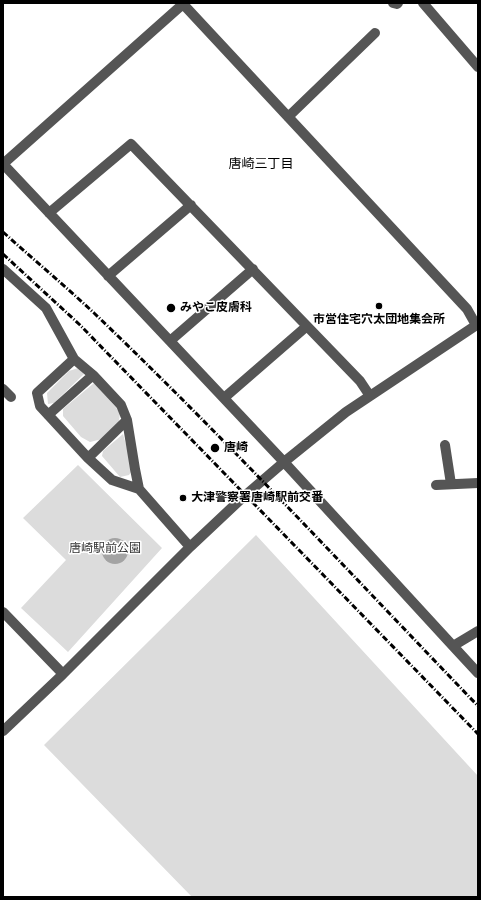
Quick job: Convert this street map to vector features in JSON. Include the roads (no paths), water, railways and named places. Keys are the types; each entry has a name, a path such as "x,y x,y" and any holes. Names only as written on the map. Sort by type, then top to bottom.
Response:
{"street":[{"path":"393,3 398,3"},
{"path":"423,3 478,67"},
{"path":"3,731 63,674 190,547 241,499 284,462 346,412 477,325 467,309 183,4 3,164 284,462 478,673"},
{"path":"288,117 375,33"},
{"path":"49,213 131,144 360,381 370,396"},
{"path":"108,276 191,205"},
{"path":"3,269 46,308 74,359 93,375 121,405 127,420 139,489 190,547"},
{"path":"170,341 253,269"},
{"path":"224,398 307,326"},
{"path":"74,359 37,393 40,406 88,458 112,480 139,489"},
{"path":"48,415 93,375"},
{"path":"3,389 11,397"},
{"path":"88,458 127,420"},
{"path":"445,445 451,484"},
{"path":"436,484 478,483"},
{"path":"3,612 63,674"},
{"path":"453,646 478,631"}],"railway":[{"path":"3,232 94,313 192,409 478,706"},
{"path":"3,254 80,325 478,734"}],"place":[{"name":"市営住宅穴太団地集会所","path":"379,306"},
{"name":"みやこ皮膚科","path":"171,308"},
{"name":"唐崎","path":"215,448"},
{"name":"大津警察署唐崎駅前交番","path":"183,498"}],"district":[{"name":"唐崎三丁目","path":"261,165"}],"park label":[{"name":"唐崎駅前公園","path":"105,549"}]}
